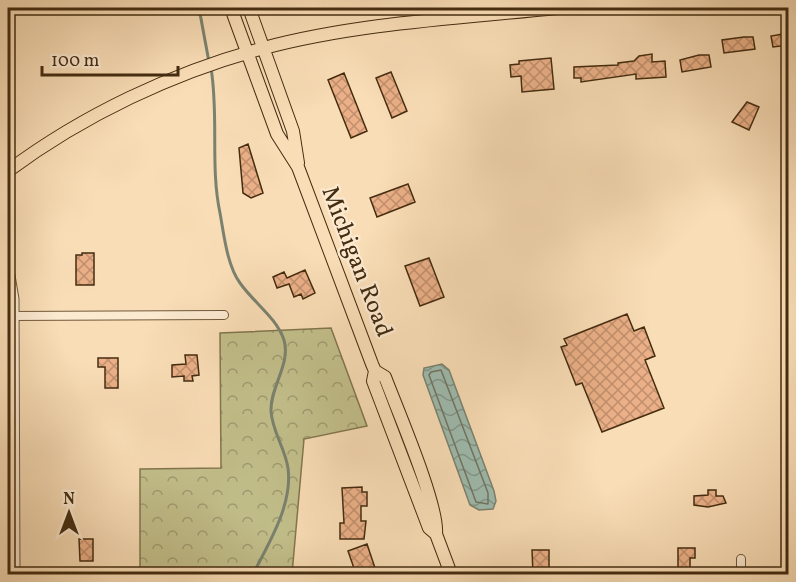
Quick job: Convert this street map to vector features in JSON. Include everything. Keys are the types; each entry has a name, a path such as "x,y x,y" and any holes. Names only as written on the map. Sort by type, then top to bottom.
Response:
{"main road":[{"name":"Michigan Road","path":"231,8 249,52 277,134 298,167 375,371 385,377 389,386 424,486 437,526 436,534 451,574"},
{"name":"Michigan Road","path":"249,8 293,131 298,167"},
{"path":"8,171 94,117 138,94 249,52 337,34 557,8"}],"street":[{"path":"8,264 13,294 11,316 15,574"},
{"path":"11,316 224,315"},
{"path":"741,559 741,574"}],"green space":[{"path":"331,328 367,426 304,439 292,574 140,574 140,469 221,468 220,333"}],"water":[{"path":"442,364 449,370 494,491 496,501 493,509 479,510 470,505 423,375 424,368"}],"building":[{"path":"789,33 789,45 773,47 771,36"},
{"path":"753,37 755,49 724,53 722,40"},
{"path":"652,54 652,62 665,61 666,77 636,79 636,74 581,82 581,78 574,78 574,67 618,65 618,63 634,61 639,56"},
{"path":"709,55 711,67 682,72 680,60"},
{"path":"551,58 554,89 522,92 521,76 511,77 510,65 519,64 519,61"},
{"path":"391,72 407,111 392,118 376,78"},
{"path":"344,73 367,131 351,138 328,80"},
{"path":"747,102 759,107 749,130 732,122"},
{"path":"248,144 263,193 251,198 243,193 239,148"},
{"path":"408,184 415,202 377,217 370,198"},
{"path":"82,253 94,253 94,285 76,285 76,255 82,255"},
{"path":"429,258 444,297 420,306 405,266"},
{"path":"305,270 315,293 303,299 301,294 294,297 289,284 277,288 273,277 284,272 287,278"},
{"path":"627,314 634,331 644,327 655,356 645,360 664,408 602,432 582,383 576,385 561,347 567,345 564,339"},
{"path":"185,355 197,355 199,375 192,376 193,381 184,381 184,376 172,377 172,365 186,364"},
{"path":"98,358 118,358 118,388 105,388 105,367 98,367"},
{"path":"362,487 362,492 367,492 367,506 361,506 361,521 366,521 364,539 340,539 340,523 344,523 342,488"},
{"path":"708,490 716,490 716,496 723,496 726,503 708,507 694,505 694,496 708,495"},
{"path":"79,539 93,539 93,561 80,561"},
{"path":"367,544 377,574 356,574 348,551"},
{"path":"678,548 695,548 695,558 690,558 690,574 678,574"},
{"path":"532,550 549,550 549,574 533,574"}],"waterway":[{"path":"199,8 209,62"},
{"path":"211,68 217,195 229,259 240,283 276,324 284,340 285,349 283,367 274,393 271,411 288,468 289,482 278,523 253,574"}]}
